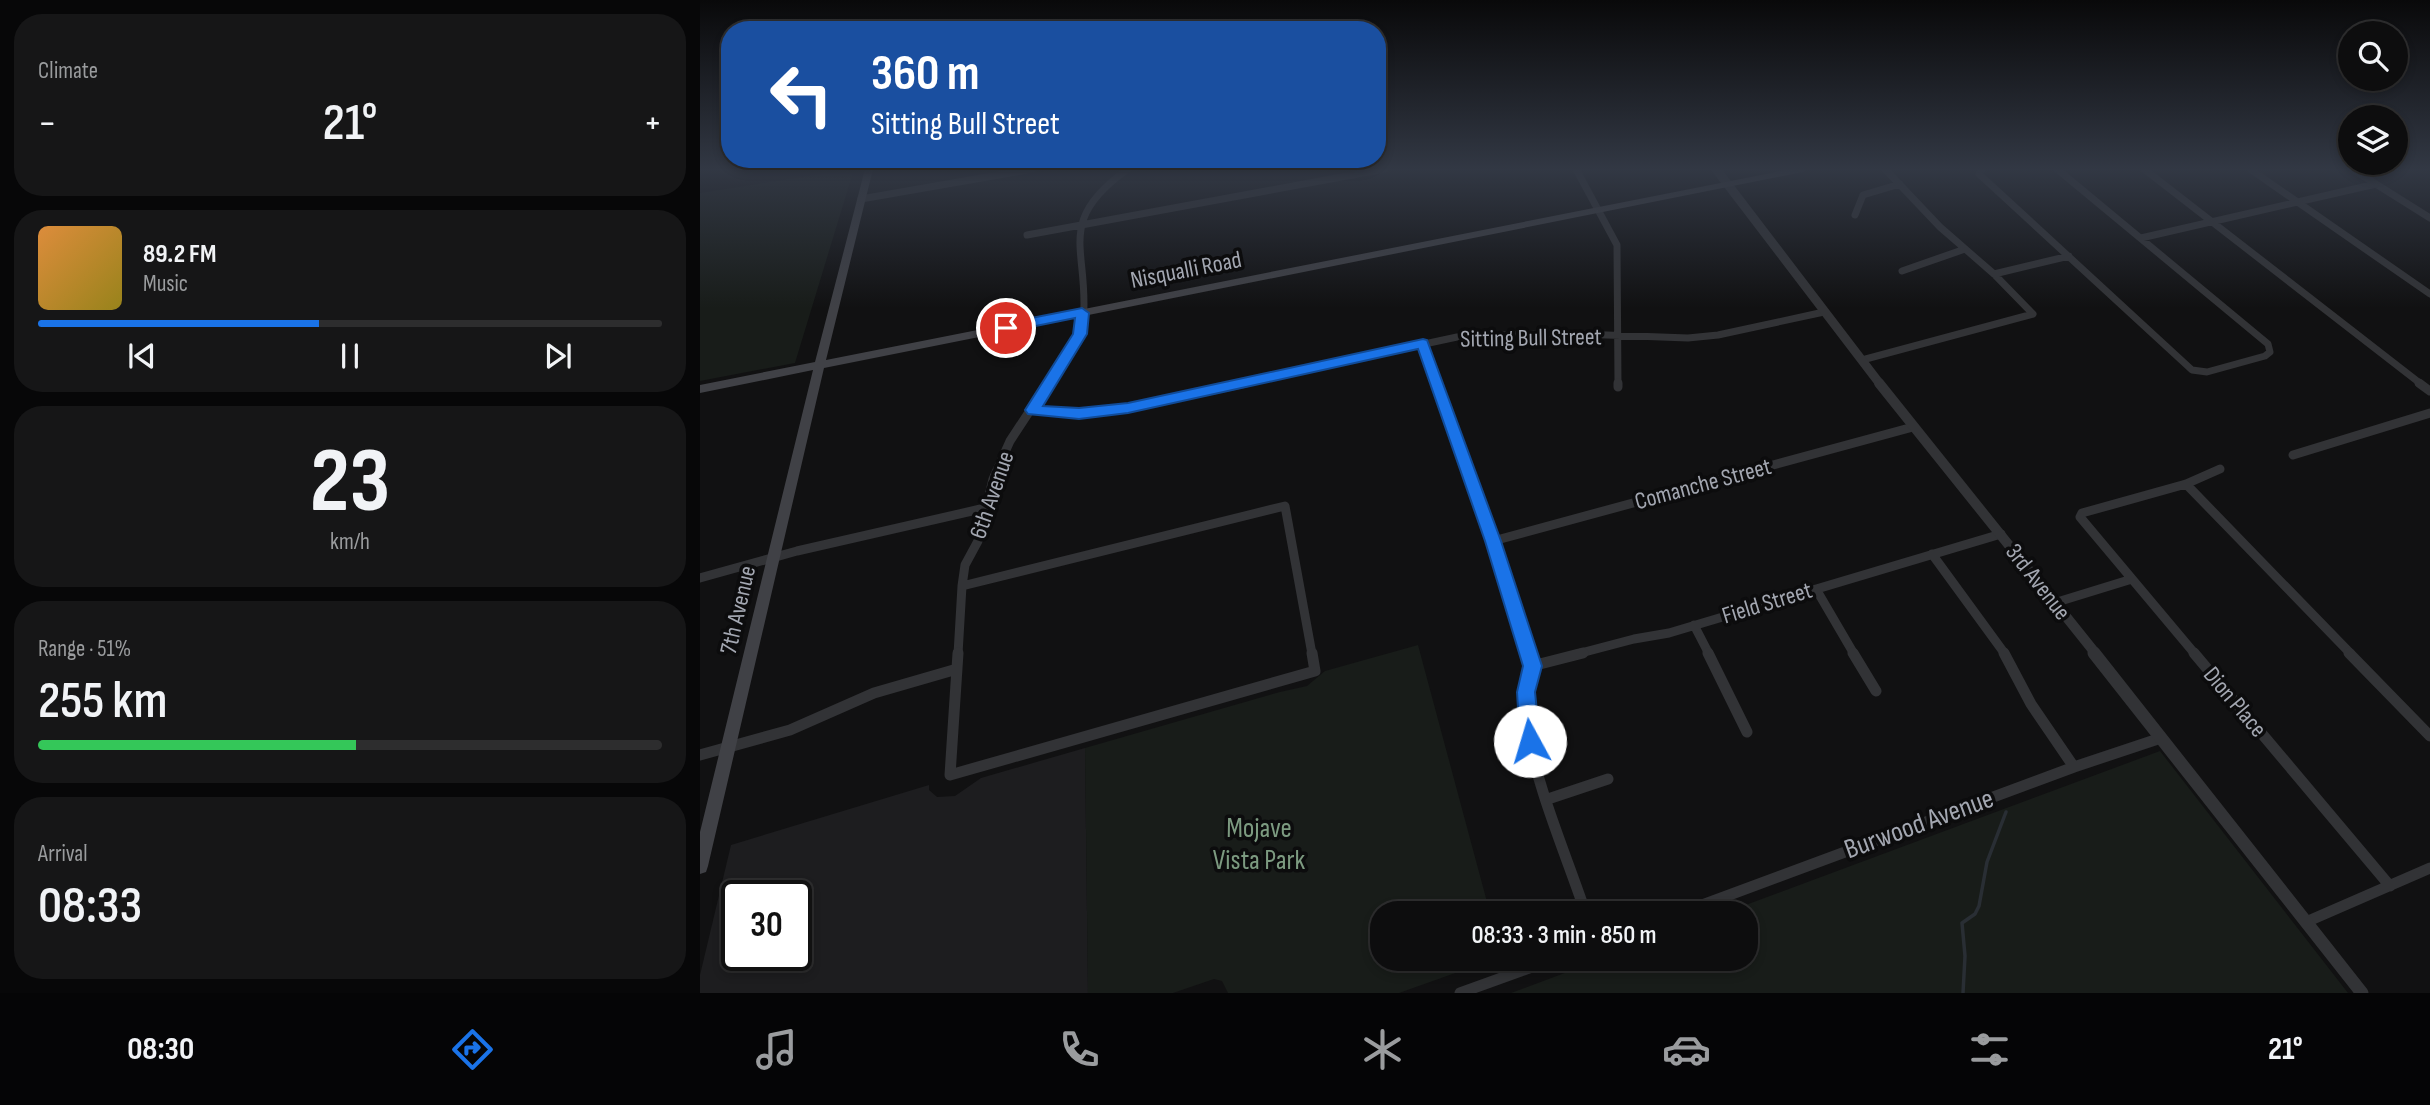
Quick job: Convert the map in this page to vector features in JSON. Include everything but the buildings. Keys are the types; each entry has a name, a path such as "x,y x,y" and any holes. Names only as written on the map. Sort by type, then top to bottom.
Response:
{"main road":[{"name":"7th Avenue","path":"700,866 857,215"},
{"name":"Nisqualli Road","path":"700,389 1567,215"}],"street":[{"path":"1080,224 1085,215"},
{"path":"1027,235 1128,215"},
{"path":"1602,215 1617,245 1618,387"},
{"name":"3rd Avenue","path":"1751,215 1913,427 2001,534 2362,993"},
{"path":"1862,360 2033,314 1994,274 1929,215"},
{"path":"2024,215 2192,370 2199,372 2265,356 2270,352 2268,344 2113,215"},
{"path":"2204,215 2430,391"},
{"path":"2141,238 2241,215"},
{"path":"2317,215 2430,294"},
{"name":"6th Avenue","path":"962,586 1285,506 1315,671 950,775 962,586 965,565 978,541 993,479 1010,441 1033,410 1080,334 1080,224"},
{"path":"1902,271 1965,248"},
{"path":"1994,274 2068,256"},
{"name":"Sitting Bull Street","path":"1033,410 1079,413 1128,408 1457,337 1508,335 1688,338 1718,335 1824,312"},
{"path":"1423,344 1493,541 1532,666 1526,692 1527,725 1582,901"},
{"path":"2292,455 2430,413"},
{"name":"Comanche Street","path":"1493,541 1913,427"},
{"path":"2220,469 2186,484 2430,736"},
{"name":"Dion Place","path":"2186,484 2082,513 2080,517 2390,886"},
{"path":"700,578 773,560 797,551 985,508"},
{"name":"Field Street","path":"1532,666 1578,656 1643,636 1669,633 2001,534"},
{"path":"1932,554 2004,652 2031,704 2074,766"},
{"path":"2054,603 2132,579"},
{"path":"1816,589 1876,691"},
{"path":"1695,625 1747,732"},
{"path":"700,755 790,730 874,692 957,669"},
{"name":"Burwood Avenue","path":"1713,901 2074,766 2161,738"},
{"path":"1548,799 1608,779"},
{"path":"2306,922 2430,868"},
{"path":"1460,993 1521,971"}],"shaded area":[{"path":"1085,748 1088,993 700,993 700,975 721,887 721,971 812,971 812,880 723,880 731,845 929,785 929,790 937,797 955,796 981,778"}],"green space":[{"path":"700,215 840,215 795,363 700,381"},
{"name":"Mojave Vista Park","path":"1418,645 1487,901 1370,901 1370,971 1461,971 1399,993 1228,993 1222,981 1214,979 1173,993 1088,993 1085,748 1307,686 1325,671"},
{"path":"2160,751 2348,993 1511,993 1570,971 1758,971 1756,901"}],"waterway":[{"path":"1963,993 1965,956 1962,923 1975,914 1979,906 1987,862 2006,812"}],"route":[{"path":"1006,328 1082,313 1083,325 1080,334 1033,410 1079,413 1128,408 1423,344 1493,541 1532,666 1526,692 1530,741"}]}
